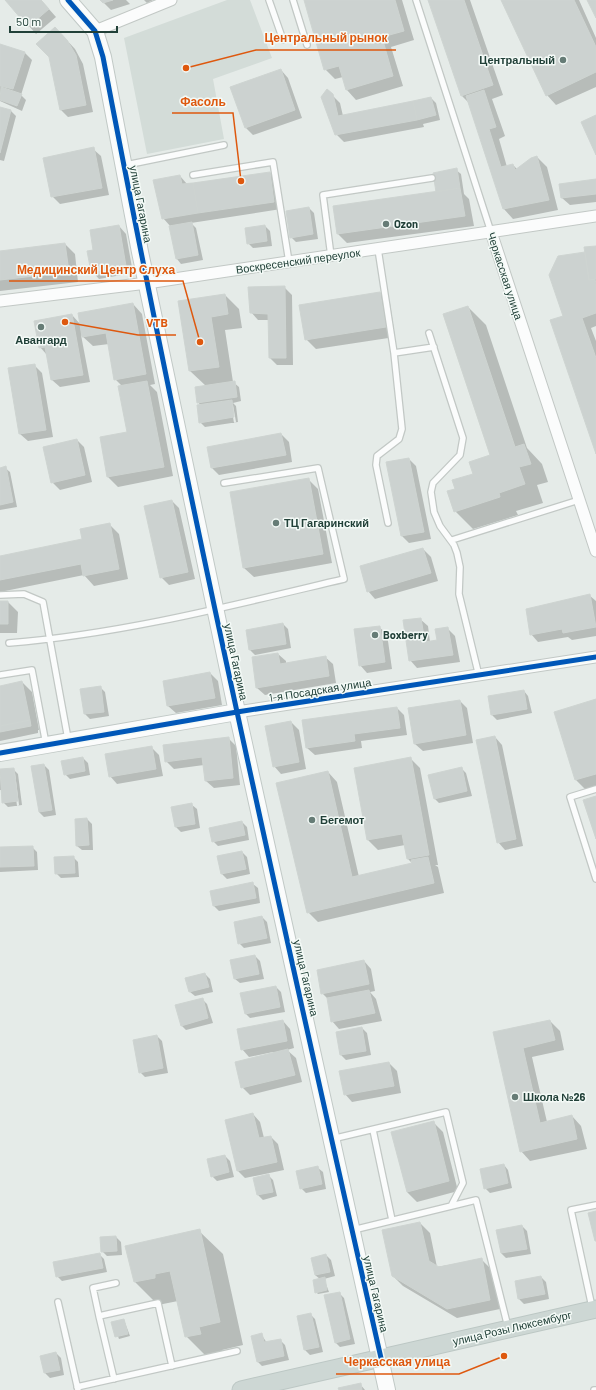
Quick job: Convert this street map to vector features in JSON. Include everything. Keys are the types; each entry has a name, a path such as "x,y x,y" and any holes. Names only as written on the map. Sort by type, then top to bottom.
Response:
{"main road":[{"name":"улица Розы Люксембург","path":"241,1390 594,1309"}],"street":[{"name":"улица Гагарина","path":"68,0 95,31 103,57 123,166 215,610 387,1390"},
{"path":"95,31 171,0"},
{"name":"Воскресенский переулок","path":"0,301 147,284 596,216"},
{"name":"Черкасская улица","path":"491,232 596,551"},
{"name":"1-я Посадская улица","path":"0,753 237,712 480,676 596,657"}],"lane":[{"path":"269,0 283,40"},
{"path":"293,0 307,45"},
{"name":"Черкасская улица","path":"416,0 491,232"},
{"path":"123,166 224,145"},
{"path":"193,174 273,162 289,262"},
{"path":"331,256 323,195 432,178"},
{"path":"378,249 394,353 402,429 399,439 377,456 376,465 388,523"},
{"path":"429,333 463,438 460,455 438,476 433,483 431,492 432,504 437,521 452,540 457,553 460,567 459,594 480,676"},
{"path":"394,353 434,347"},
{"path":"9,643 51,640 215,610 344,579 318,468 224,483"},
{"path":"452,540 579,500"},
{"path":"0,594 24,594 43,602 68,742"},
{"path":"0,675 32,670 46,745"},
{"path":"596,789 570,797 596,878"},
{"path":"332,1139 446,1112 463,1183 451,1206"},
{"path":"373,1130 392,1220"},
{"path":"352,1230 476,1200 508,1329"},
{"path":"594,1309 571,1210 596,1205"},
{"path":"114,1379 93,1288 116,1283"},
{"path":"58,1302 78,1388 237,1352"},
{"path":"99,1316 158,1303 172,1366"}],"shaded area":[{"path":"227,0 250,0 272,58 213,79 224,139 147,154 124,38"}],"building":[{"path":"5,0 41,0 49,9 28,27"},
{"path":"100,0 113,0 103,3"},
{"path":"304,0 395,0 404,31 382,37 393,76 346,90 339,66 324,70"},
{"path":"428,0 464,0 493,85 461,96"},
{"name":"Центральный","path":"501,0 574,0 596,47 596,72 546,96"},
{"path":"587,0 596,0 596,18"},
{"path":"55,27 67,40 76,55 86,105 60,110 49,57 36,44"},
{"path":"0,44 25,52 13,89 0,86"},
{"path":"281,69 295,110 245,128 230,87"},
{"path":"1,87 22,94 17,106 0,100"},
{"path":"327,89 333,94 338,116 413,101 417,120 335,135 321,97"},
{"path":"484,90 496,127 489,129 501,167 513,164 515,170 531,158 537,156 549,200 503,209 466,96"},
{"path":"431,97 436,115 417,120 413,101"},
{"path":"0,107 11,110 0,153"},
{"path":"596,115 596,155 581,122"},
{"path":"94,147 102,188 51,197 43,158"},
{"path":"457,168 460,188 436,192 433,173"},
{"path":"270,172 274,202 198,213 193,183"},
{"path":"180,175 182,184 193,183 198,213 162,219 153,180"},
{"path":"596,179 596,194 561,198 559,184"},
{"path":"460,188 465,216 337,234 333,206"},
{"path":"309,207 313,234 290,238 286,211"},
{"path":"192,222 198,255 176,259 169,226"},
{"path":"119,225 126,266 91,272 87,251 93,250 90,230"},
{"path":"265,225 267,241 247,244 245,228"},
{"path":"65,243 69,272 0,280 0,251"},
{"path":"596,246 596,279 589,280 584,247"},
{"path":"585,252 589,280 595,279 596,284 596,313 582,318 596,358 596,454 550,320 563,316 549,275 558,256"},
{"path":"285,286 286,358 269,358 268,314 250,313 248,287"},
{"path":"380,292 386,327 305,340 299,305"},
{"path":"225,294 228,314 211,317 219,367 189,371 178,301"},
{"path":"133,303 146,374 114,380 106,333 82,337 78,313"},
{"path":"468,306 515,447 524,444 531,464 519,467 525,484 499,493 500,497 454,512 447,491 455,489 452,480 473,474 469,462 490,455 443,314"},
{"path":"72,314 83,375 51,380 45,347 39,348 34,321"},
{"path":"35,364 46,430 19,434 8,368"},
{"path":"147,381 164,467 107,477 100,437 127,432 118,386"},
{"path":"235,381 237,397 197,403 195,387"},
{"path":"232,400 234,417 199,423 197,405"},
{"path":"281,433 286,455 211,468 207,447"},
{"path":"77,439 85,475 51,483 43,447"},
{"path":"409,458 424,532 401,536 386,462"},
{"path":"6,466 13,502 0,505 0,468"},
{"name":"ТЦ Гагаринский","path":"309,478 323,554 243,568 230,492"},
{"path":"172,500 188,572 160,578 144,506"},
{"path":"110,523 119,569 83,576 81,564 0,580 0,556 82,539 80,529"},
{"path":"423,548 431,573 367,592 360,566"},
{"path":"590,594 596,627 563,633 562,629 530,635 526,609"},
{"path":"0,601 8,601 8,624 0,624"},
{"path":"421,618 425,642 437,640 435,629 448,627 453,655 409,661 403,620"},
{"path":"283,623 286,644 249,650 246,630"},
{"path":"380,626 385,662 359,666 354,629"},
{"path":"278,653 280,664 326,656 329,676 256,688 252,657"},
{"path":"210,672 215,698 167,706 163,681"},
{"path":"22,681 30,720 0,726 0,686"},
{"path":"101,686 104,712 84,714 80,689"},
{"path":"524,690 527,709 491,715 488,696"},
{"path":"596,699 596,774 575,780 554,712"},
{"path":"460,700 466,735 414,744 408,708"},
{"path":"397,707 400,728 354,734 355,741 306,748 302,720"},
{"path":"30,720 31,726 0,732 0,726"},
{"path":"291,721 299,762 273,767 265,726"},
{"path":"495,736 516,839 497,843 476,740"},
{"path":"229,737 233,778 205,781 202,757 165,762 163,745"},
{"path":"152,746 156,769 109,777 105,754"},
{"path":"83,757 85,771 64,775 61,761"},
{"path":"411,757 429,855 407,859 402,834 367,840 354,768"},
{"path":"44,764 52,810 39,812 31,766"},
{"path":"462,767 467,791 434,799 428,775"},
{"path":"14,768 18,801 2,803 0,769"},
{"name":"Бегемот","path":"328,771 352,877 412,863 411,860 428,857 434,883 307,913 276,783"},
{"path":"596,796 596,839 583,800"},
{"path":"192,803 195,824 175,827 171,807"},
{"path":"87,818 89,845 76,846 75,819"},
{"path":"242,821 245,835 212,842 209,828"},
{"path":"33,846 34,866 0,867 0,847"},
{"path":"242,851 246,869 221,874 217,856"},
{"path":"74,856 75,873 55,874 54,857"},
{"path":"253,882 256,898 213,906 210,891"},
{"path":"262,916 267,938 238,944 234,922"},
{"path":"255,955 259,974 234,979 230,960"},
{"path":"364,960 369,984 321,994 317,970"},
{"path":"205,973 209,987 189,992 185,978"},
{"path":"276,986 280,1007 245,1014 240,993"},
{"path":"369,990 375,1013 331,1022 327,998"},
{"path":"203,998 208,1018 181,1026 175,1005"},
{"path":"283,1020 287,1041 241,1050 237,1029"},
{"path":"550,1020 555,1040 523,1048 540,1123 572,1115 577,1139 520,1152 493,1032"},
{"path":"362,1027 366,1051 340,1055 336,1032"},
{"path":"157,1035 163,1068 139,1073 133,1040"},
{"path":"288,1049 295,1075 241,1088 235,1062"},
{"path":"389,1062 394,1086 344,1095 339,1071"},
{"path":"253,1113 259,1138 271,1136 277,1162 237,1171 225,1120"},
{"path":"434,1121 449,1181 407,1192 391,1132"},
{"path":"225,1155 229,1172 211,1177 207,1159"},
{"path":"504,1164 508,1183 484,1189 480,1169"},
{"path":"318,1166 322,1184 300,1189 296,1171"},
{"path":"269,1174 273,1192 257,1195 253,1178"},
{"path":"596,1211 596,1241 595,1241 588,1213"},
{"path":"420,1222 429,1261 439,1267 482,1258 490,1300 447,1309 392,1276 382,1230"},
{"path":"522,1225 527,1249 501,1253 496,1230"},
{"path":"200,1229 220,1322 199,1327 201,1334 185,1337 170,1271 155,1274 155,1278 134,1282 125,1246"},
{"path":"116,1236 117,1251 101,1252 100,1237"},
{"path":"100,1253 103,1268 56,1277 53,1262"},
{"path":"326,1254 330,1272 315,1275 311,1258"},
{"path":"541,1276 545,1294 518,1299 515,1281"},
{"path":"325,1277 327,1290 315,1293 313,1280"},
{"path":"340,1292 350,1339 335,1343 324,1295"},
{"path":"311,1313 319,1347 304,1350 297,1316"},
{"path":"124,1319 128,1334 115,1337 111,1322"},
{"path":"262,1333 264,1342 281,1339 284,1356 257,1362 251,1336"},
{"path":"56,1352 60,1370 44,1373 40,1356"},
{"path":"361,1383 362,1390 339,1390 338,1388"}],"cycle path":[{"path":"68,0 95,31 103,57 168,383 236,709 381,1358"},
{"path":"0,753 237,712 596,657"}],"place":[{"name":"Центральный","path":"563,60"},
{"name":"Центральный рынок","path":"186,68"},
{"name":"Фасоль","path":"241,181"},
{"name":"Ozon","path":"386,224"},
{"name":"VTB","path":"65,322"},
{"name":"Авангард","path":"41,327"},
{"name":"Медицинский Центр Слуха","path":"200,342"},
{"name":"ТЦ Гагаринский","path":"276,523"},
{"name":"Boxberry","path":"375,635"},
{"name":"Бегемот","path":"312,820"},
{"name":"Школа №26","path":"515,1097"},
{"name":"Черкасская улица","path":"504,1356"}]}
